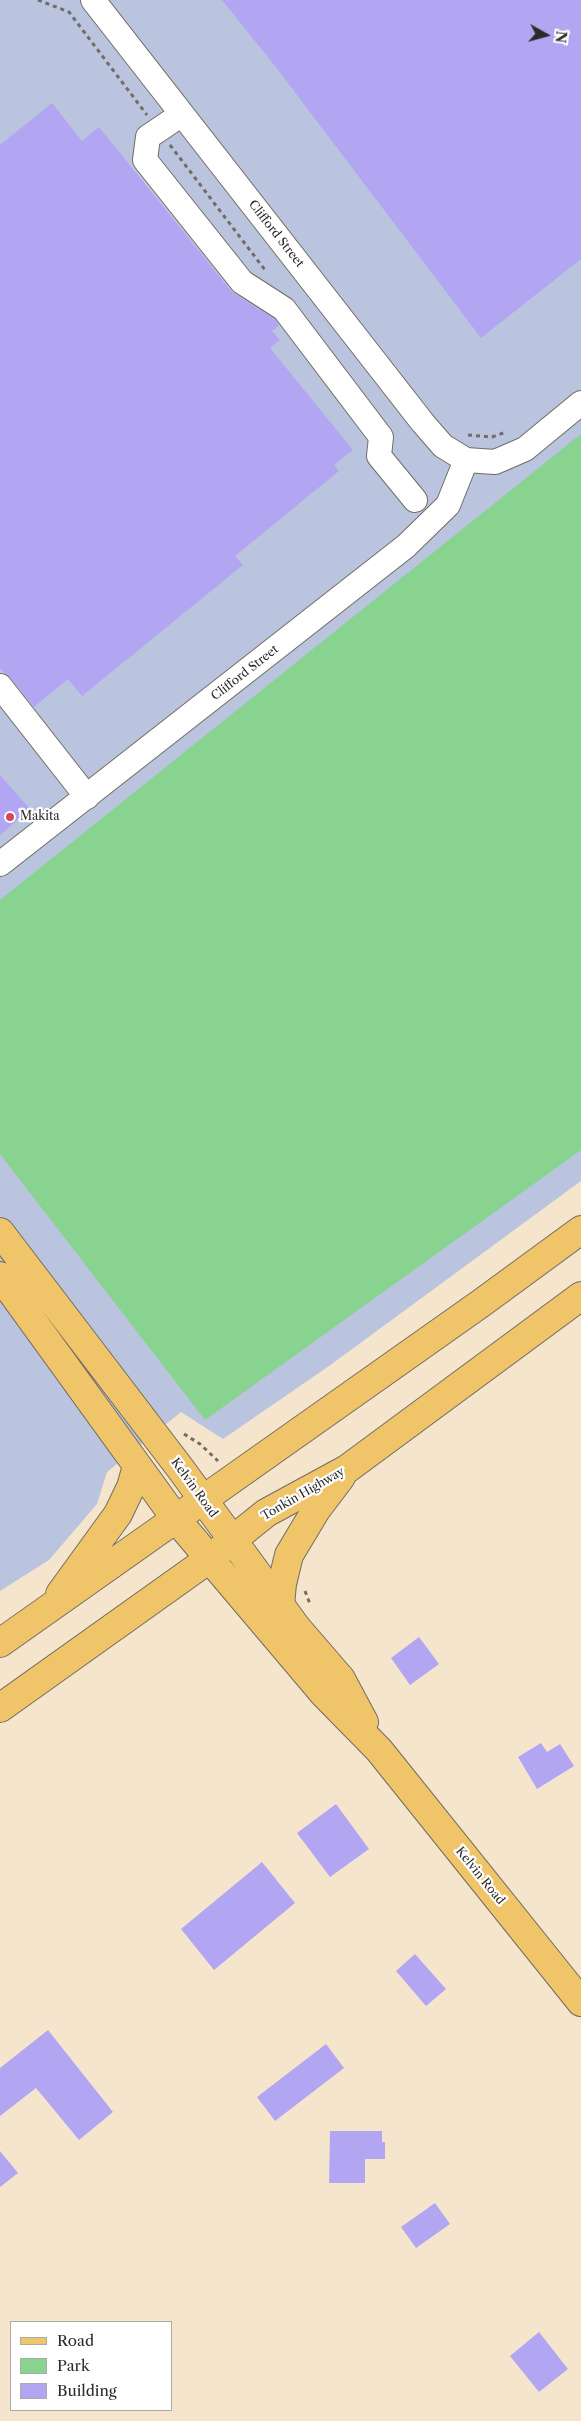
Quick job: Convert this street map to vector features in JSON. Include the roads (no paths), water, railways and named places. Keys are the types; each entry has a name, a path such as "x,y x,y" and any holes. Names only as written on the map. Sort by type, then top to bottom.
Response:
{"main road":[{"path":"0,1643 581,1230"},
{"name":"Kelvin Road","path":"0,1232 280,1605 341,1679 379,1750"},
{"name":"Kelvin Road","path":"0,1276 176,1519 324,1694 379,1750 581,2002"},
{"name":"Tonkin Highway","path":"0,1708 209,1559 266,1513 346,1469 581,1296"},
{"path":"49,1609 118,1514 131,1486 137,1466"},
{"path":"280,1605 282,1584 289,1555 316,1510 346,1469"}],"street":[{"name":"Clifford Street","path":"93,0 423,423 443,446 466,460 496,462 525,449 581,403"},
{"path":"182,114 148,137 145,160 242,282 284,310 381,437 379,456 415,500"},
{"name":"Clifford Street","path":"0,864 406,546 448,505 466,460"},
{"path":"0,686 87,797"}],"place":[{"name":"Makita","path":"10,817"}]}
